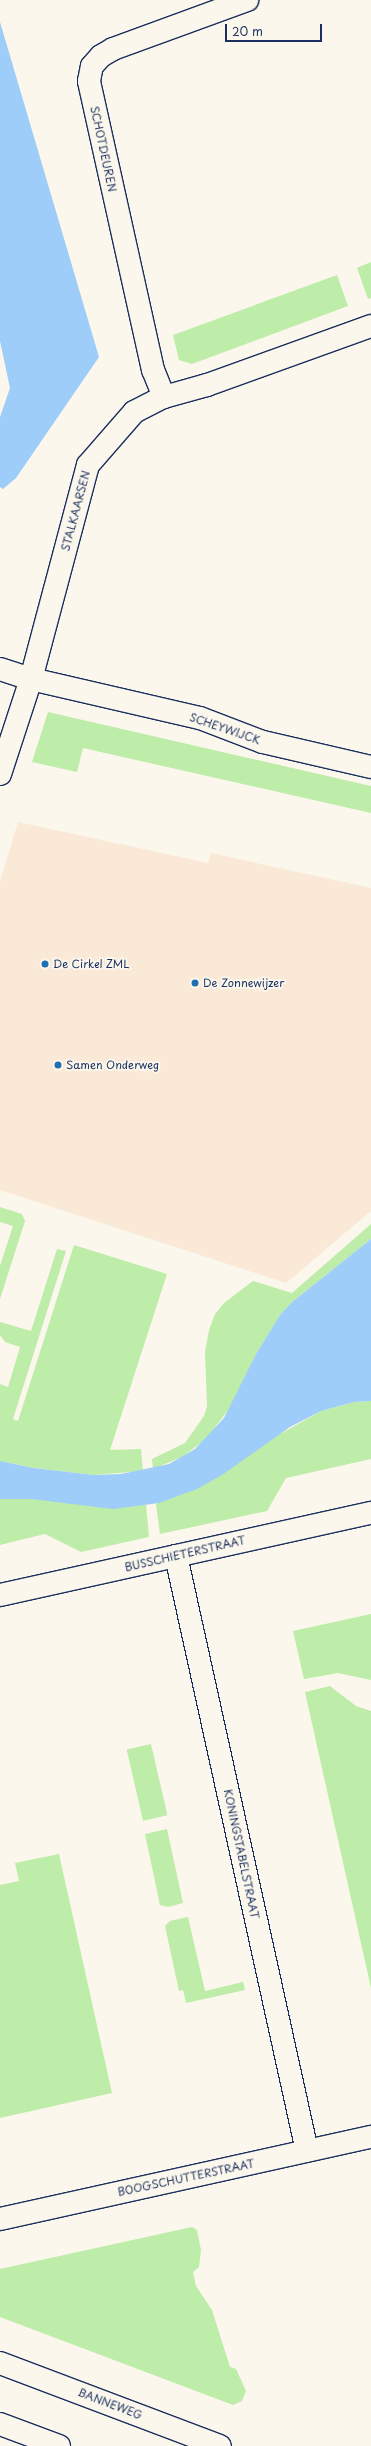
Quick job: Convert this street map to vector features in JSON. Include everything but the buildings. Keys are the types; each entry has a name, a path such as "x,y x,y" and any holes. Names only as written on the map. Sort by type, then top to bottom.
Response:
{"street":[{"name":"SCHOTDEUREN","path":"164,397 150,357 89,81 92,66 101,56 113,49 247,0"},
{"name":"STALKAARSEN","path":"0,774 31,680 88,465 134,412 164,397 207,385 371,326"},
{"name":"SCHEYWIJCK","path":"0,668 31,680 200,718 262,742 371,766"},
{"name":"BUSSCHIETERSTRAAT","path":"0,1595 371,1513"},
{"name":"KONINGSTABELSTRAAT","path":"176,1556 307,2151"},
{"name":"BOOGSCHUTTERSTRAAT","path":"0,2219 371,2137"},
{"name":"BANNEWEG","path":"0,2363 220,2446"},
{"path":"0,2424 59,2446"}],"shaded area":[{"path":"18,822 208,863 211,853 371,888 371,1211 286,1283 0,1190 0,882"}],"green space":[{"path":"371,262 371,298 368,299 357,268"},
{"path":"337,275 348,306 192,364 179,360 173,335"},
{"path":"48,712 371,786 371,813 83,748 77,772 32,762"},
{"path":"0,1207 22,1214 25,1221 0,1299 0,1266 13,1226 0,1222"},
{"path":"371,1224 371,1239 291,1303 280,1315 256,1354 233,1404 206,1439 182,1457 153,1469 152,1459 185,1443 204,1416 207,1406 205,1352 209,1330 215,1314 224,1303 253,1281 292,1293"},
{"path":"74,1245 167,1274 110,1450 141,1449 143,1471 94,1475 35,1468 0,1461 0,1384 8,1387 20,1347 5,1342 0,1335 0,1322 31,1331 57,1249 66,1251 13,1419 18,1421"},
{"path":"371,1401 371,1459 286,1478 267,1511 160,1534 156,1504 321,1411 354,1402"},
{"path":"12,1498 146,1505 149,1537 81,1552 45,1534 0,1545 0,1499"},
{"path":"371,1614 371,1680 338,1673 304,1679 293,1631"},
{"path":"330,1686 356,1706 371,1711 371,1988 305,1692"},
{"path":"151,1744 167,1815 143,1821 127,1750"},
{"path":"167,1829 183,1903 168,1907 160,1905 145,1834"},
{"path":"59,1854 112,2093 0,2118 0,1885 19,1881 15,1863"},
{"path":"188,1917 205,1991 243,1982 245,1990 186,2003 183,1990 179,1991 165,1926 170,1921"},
{"path":"192,2227 197,2230 201,2250 199,2267 193,2272 196,2286 212,2310 230,2367 236,2369 246,2391 242,2401 233,2405 0,2317 0,2269"}],"water":[{"path":"0,22 99,357 16,478 3,489 0,487 0,417 10,388 0,341"},
{"path":"371,1239 371,1401 354,1402 321,1411 290,1427 222,1475 197,1489 159,1503 113,1509 31,1499 0,1499 0,1461 34,1468 94,1475 121,1474 169,1464 195,1449 224,1418 256,1354 280,1315 291,1303"}],"place":[{"name":"De Cirkel ZML","path":"45,964"},
{"name":"De Zonnewijzer","path":"195,983"},
{"name":"Samen Onderweg","path":"58,1065"}]}
